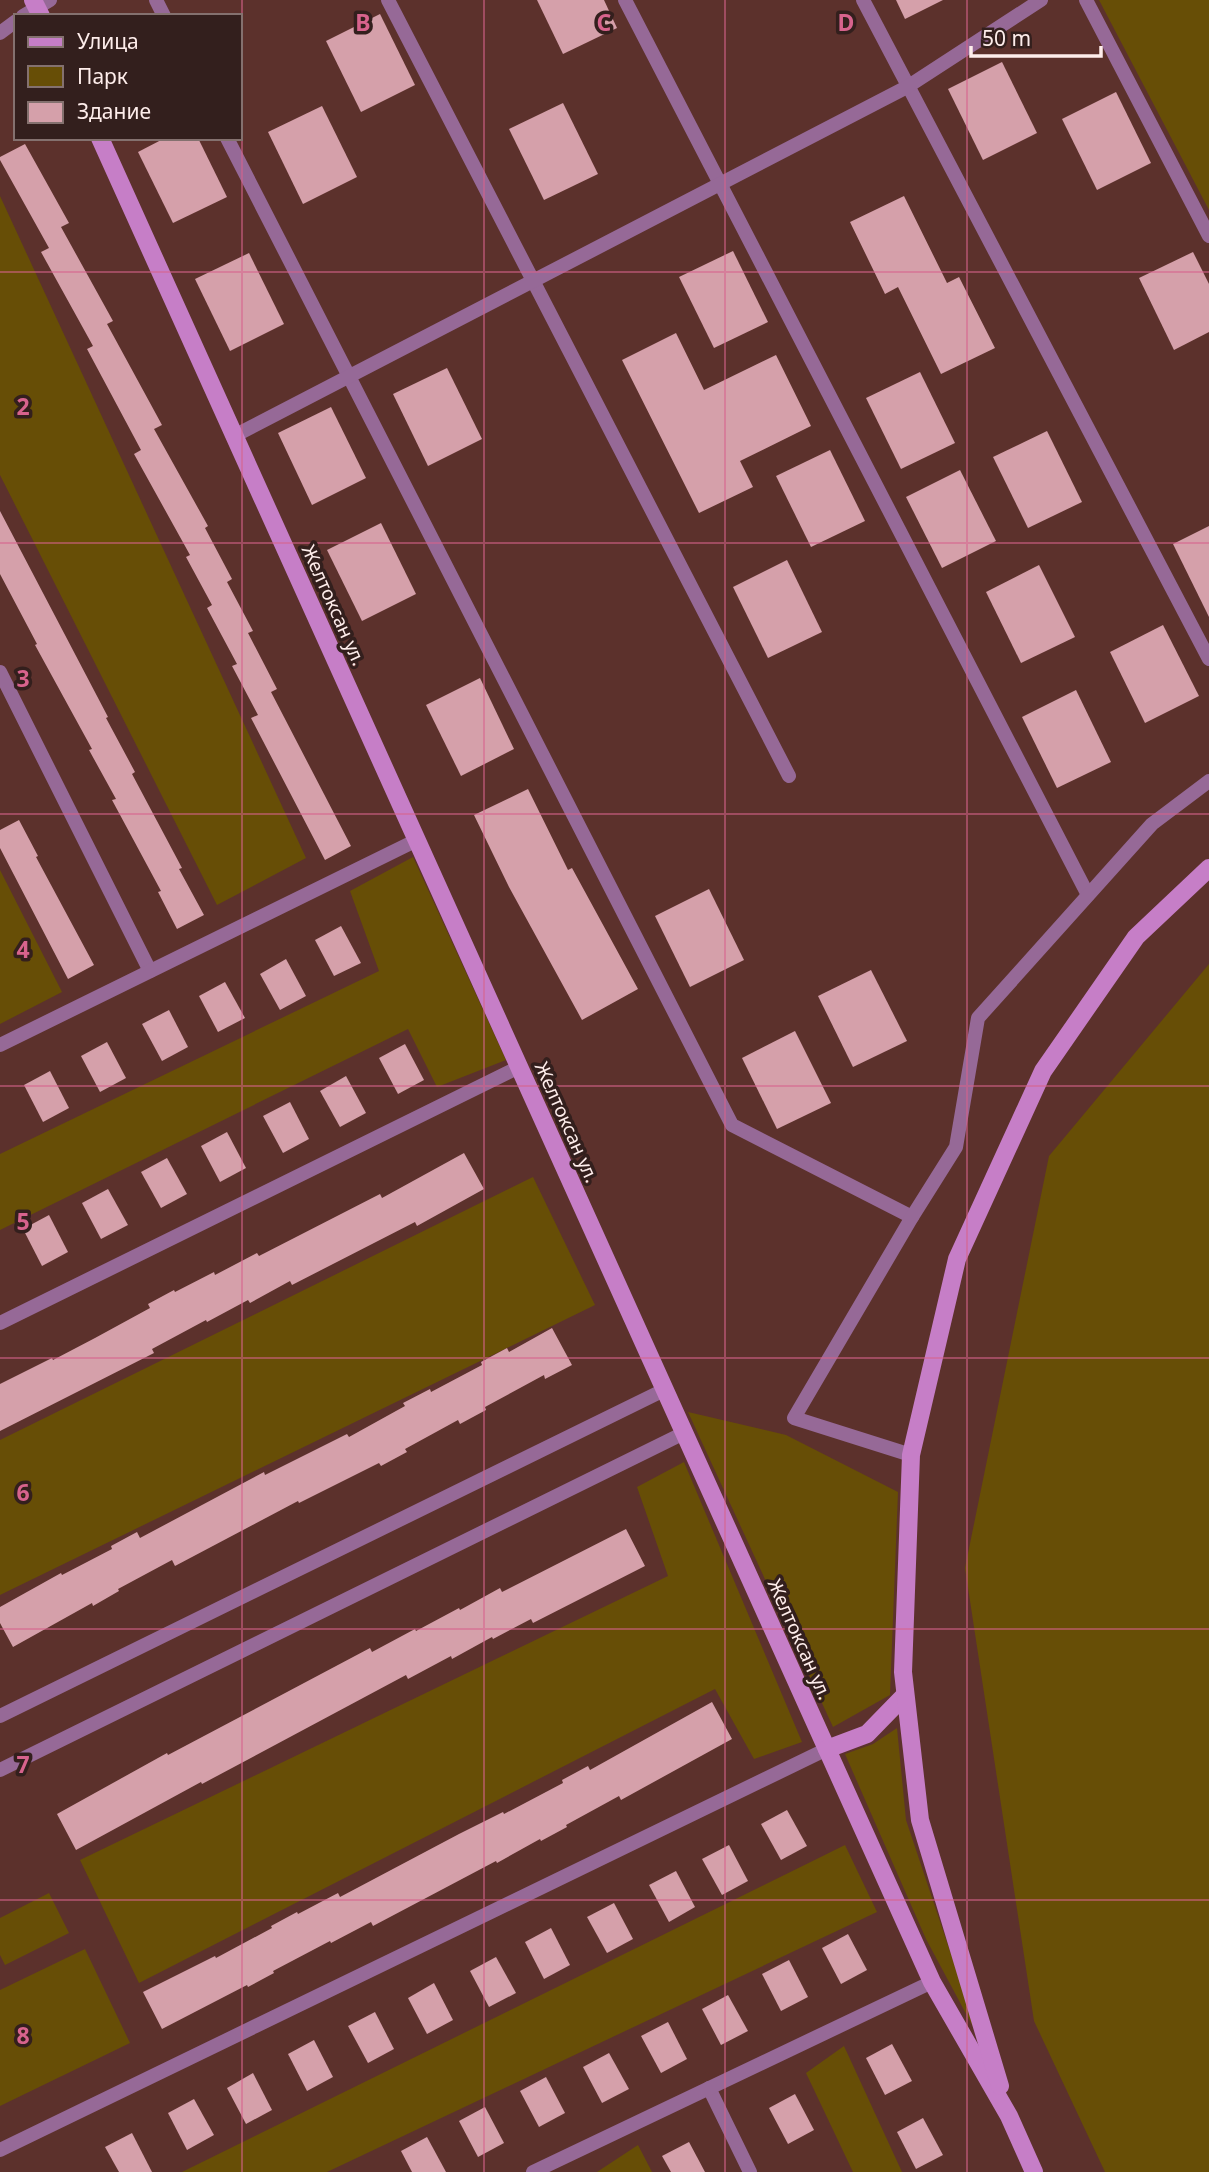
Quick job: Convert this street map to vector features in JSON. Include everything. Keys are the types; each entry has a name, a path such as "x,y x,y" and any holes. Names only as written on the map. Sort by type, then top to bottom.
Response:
{"street":[{"path":"388,0 789,776"},
{"path":"625,0 1088,895"},
{"path":"863,0 1209,659"},
{"path":"234,436 907,87 1041,0"},
{"path":"1086,0 1209,236"},
{"name":"Желтоксан ул.","path":"101,140 932,1982 1009,2116"},
{"path":"228,140 732,1125 912,1217"},
{"path":"0,672 150,971"},
{"path":"911,1455 794,1418 956,1147 978,1018 1152,824 1209,781"},
{"path":"0,1045 416,840"},
{"path":"1034,2172 1009,2116 920,1819 903,1672 911,1455 957,1259 1043,1071 1136,937 1209,868"},
{"path":"0,1323 519,1067"},
{"path":"0,1716 664,1390"},
{"path":"0,1770 684,1433"},
{"path":"0,2150 827,1749 867,1734 905,1695"},
{"path":"533,2172 932,1982"},
{"path":"709,2088 750,2172"}],"green space":[{"path":"1099,0 1209,0 1209,210"},
{"path":"0,196 306,858 217,905 0,475"},
{"path":"413,857 506,1060 437,1087 408,1029 0,1230 0,1154 379,971 350,891"},
{"path":"0,870 62,992 0,1024"},
{"path":"1209,964 1209,2172 1105,2172 1034,2021 965,1568 1049,1156"},
{"path":"533,1177 595,1305 0,1595 0,1440"},
{"path":"688,1412 786,1435 898,1492 890,1695 833,1727"},
{"path":"684,1462 802,1742 754,1759 715,1689 139,1983 80,1860 668,1576 637,1487"},
{"path":"897,1728 906,1820 979,2038 926,1939 845,1754 873,1744"},
{"path":"845,1845 877,1912 327,2172 182,2172"},
{"path":"49,1893 69,1933 5,1965 0,1955 0,1918"},
{"path":"85,1949 130,2043 0,2106 0,1990"},
{"path":"844,2046 902,2172 853,2172 806,2073"},
{"path":"638,2145 652,2172 597,2172"}],"building":[{"path":"537,0 604,0 617,28 563,54"},
{"path":"896,0 943,0 905,19"},
{"path":"380,14 415,85 361,112 326,41"},
{"path":"1002,62 1037,133 983,160 948,89"},
{"path":"1116,92 1151,163 1097,190 1062,119"},
{"path":"563,103 598,174 544,200 509,129"},
{"path":"322,106 357,177 303,204 268,132"},
{"path":"161,140 199,140 227,197 173,223 138,152"},
{"path":"25,144 69,223 61,227 113,321 107,324 162,425 154,429 208,526 205,528 232,579 227,582 253,631 248,633 277,689 271,692 351,846 325,860 251,718 258,715 232,666 237,664 207,608 212,605 186,557 190,555 134,454 141,450 87,349 93,346 41,252 49,248 0,160 0,157"},
{"path":"904,196 947,283 959,277 995,348 941,374 898,287 885,294 850,222"},
{"path":"733,251 768,322 714,348 679,277"},
{"path":"1193,252 1209,284 1209,332 1174,350 1139,278"},
{"path":"249,253 284,324 230,351 195,279"},
{"path":"676,333 704,390 776,355 811,426 740,461 753,487 699,513 622,360"},
{"path":"447,368 482,439 428,466 393,394"},
{"path":"920,372 955,443 901,469 866,398"},
{"path":"331,407 366,478 312,505 278,433"},
{"path":"1047,431 1082,502 1028,528 993,457"},
{"path":"830,450 865,521 811,547 776,476"},
{"path":"960,470 996,541 942,568 906,497"},
{"path":"0,511 108,717 106,718 135,772 132,774 204,915 177,929 158,892 161,891 112,800 116,799 89,750 92,749 0,574"},
{"path":"381,523 416,594 362,621 327,550"},
{"path":"1209,526 1209,617 1173,544"},
{"path":"787,560 822,632 768,658 733,587"},
{"path":"1039,565 1075,637 1021,663 986,592"},
{"path":"1163,625 1199,696 1145,723 1110,652"},
{"path":"480,678 514,749 461,776 426,705"},
{"path":"1076,690 1111,762 1057,788 1022,717"},
{"path":"528,789 568,870 572,868 638,989 582,1020 509,887 474,815"},
{"path":"19,820 94,965 68,979 0,848 0,830"},
{"path":"709,889 744,960 690,987 655,916"},
{"path":"341,926 361,963 334,976 315,940"},
{"path":"286,959 306,996 280,1010 260,974"},
{"path":"871,970 907,1041 853,1067 818,996"},
{"path":"225,982 245,1018 218,1032 199,996"},
{"path":"169,1010 188,1047 162,1061 142,1024"},
{"path":"795,1031 831,1103 777,1129 742,1058"},
{"path":"107,1042 126,1078 100,1092 81,1056"},
{"path":"405,1044 424,1080 398,1094 379,1058"},
{"path":"50,1071 69,1108 43,1122 24,1085"},
{"path":"346,1076 366,1113 340,1127 320,1091"},
{"path":"290,1102 309,1139 283,1153 263,1116"},
{"path":"227,1132 246,1168 220,1182 201,1146"},
{"path":"464,1153 484,1189 417,1226 415,1222 292,1285 290,1281 250,1303 248,1300 207,1322 206,1320 152,1349 154,1353 0,1431 0,1384 95,1338 150,1308 148,1304 174,1290 175,1292 214,1272 215,1275 257,1253 259,1256 380,1194 382,1198"},
{"path":"167,1158 187,1194 161,1208 141,1172"},
{"path":"108,1189 128,1225 101,1239 82,1203"},
{"path":"49,1215 68,1252 42,1266 23,1229"},
{"path":"552,1328 572,1365 545,1379 544,1375 460,1424 458,1420 405,1449 407,1452 381,1466 379,1463 299,1503 298,1501 175,1566 172,1560 118,1589 119,1591 93,1606 92,1603 13,1647 0,1623 0,1607 61,1573 62,1575 112,1549 111,1546 137,1532 140,1538 264,1472 265,1475 347,1434 349,1437 405,1406 403,1403 430,1389 431,1392 482,1365 481,1362 507,1348 509,1352"},
{"path":"626,1529 645,1566 533,1623 531,1619 408,1679 406,1675 76,1850 57,1814 167,1753 168,1755 370,1648 372,1652 500,1588 502,1592"},
{"path":"712,1702 732,1739 621,1800 619,1796 541,1841 540,1839 497,1863 496,1861 373,1926 371,1922 331,1943 330,1941 248,1987 247,1985 162,2029 143,1992 215,1956 216,1958 297,1912 298,1914 338,1893 340,1897 459,1834 503,1812 504,1814 563,1783 562,1780 588,1766 590,1770"},
{"path":"787,1810 807,1846 781,1860 761,1824"},
{"path":"729,1845 748,1881 722,1895 702,1859"},
{"path":"676,1871 695,1907 669,1922 649,1885"},
{"path":"614,1903 633,1939 607,1953 587,1917"},
{"path":"551,1928 570,1965 544,1979 525,1942"},
{"path":"848,1934 867,1970 841,1984 822,1948"},
{"path":"496,1957 516,1993 489,2007 470,1971"},
{"path":"789,1960 808,1997 781,2011 762,1974"},
{"path":"434,1983 453,2020 427,2034 408,1998"},
{"path":"728,1995 748,2031 721,2045 702,2009"},
{"path":"375,2012 394,2049 368,2063 348,2026"},
{"path":"668,2022 687,2059 661,2073 641,2036"},
{"path":"314,2040 333,2077 307,2091 288,2054"},
{"path":"892,2044 912,2081 885,2095 866,2058"},
{"path":"609,2053 629,2089 602,2103 583,2067"},
{"path":"253,2073 272,2110 246,2124 227,2088"},
{"path":"546,2077 565,2113 539,2127 520,2091"},
{"path":"795,2094 814,2130 788,2144 769,2108"},
{"path":"194,2099 214,2135 187,2150 168,2113"},
{"path":"485,2107 504,2143 478,2157 459,2121"},
{"path":"923,2118 943,2155 916,2169 897,2132"},
{"path":"132,2133 152,2172 119,2172 105,2147"},
{"path":"427,2137 446,2172 412,2172 401,2151"},
{"path":"689,2142 705,2172 671,2172 662,2156"}]}
